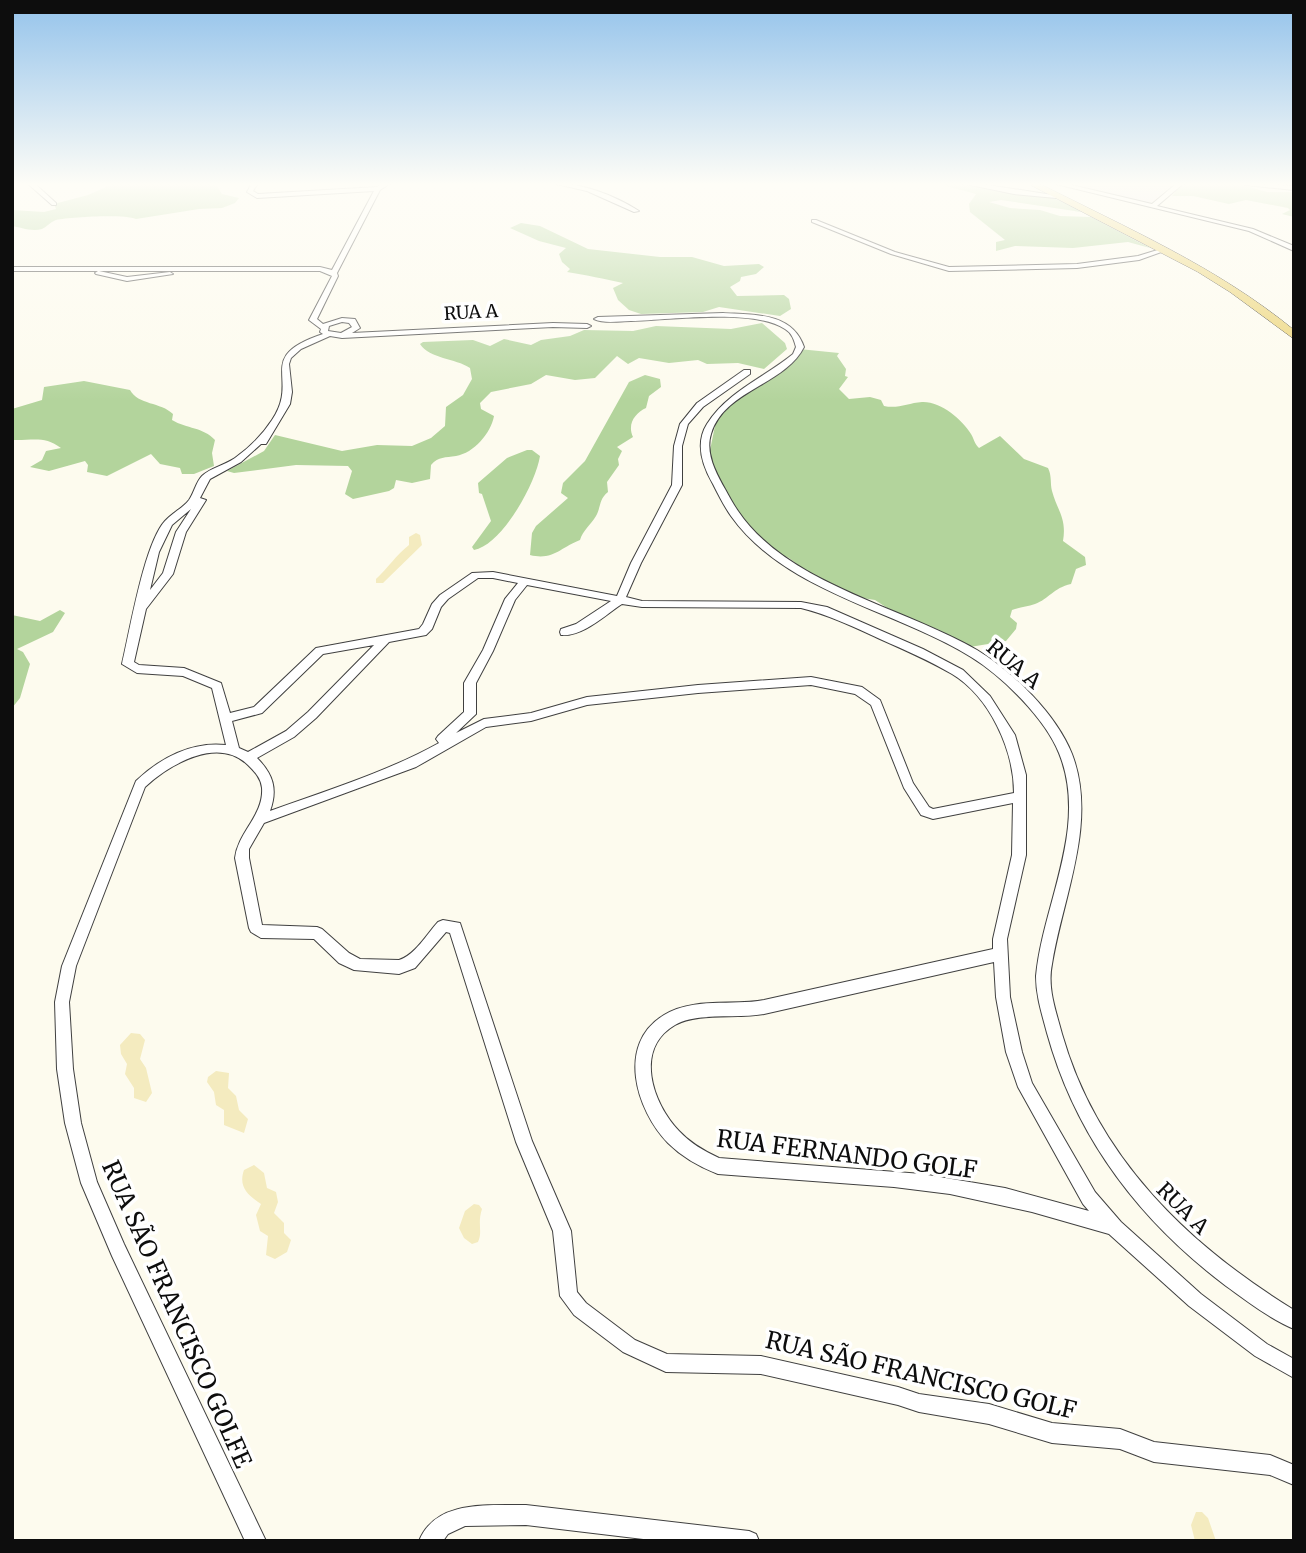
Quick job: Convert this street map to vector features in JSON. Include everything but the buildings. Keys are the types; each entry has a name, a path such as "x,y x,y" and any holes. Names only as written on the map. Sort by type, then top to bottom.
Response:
{"main road":[{"path":"1173,255 1251,301 1294,335"},
{"path":"1184,255 1228,279 1294,324"}],"street":[{"path":"325,331 313,320 345,255"},
{"path":"902,255 949,269 1077,266 1147,255"},
{"path":"320,269 342,261"},
{"path":"111,276 126,268"},
{"path":"151,277 155,272 153,268"},
{"path":"12,269 320,269 334,273"},
{"path":"80,269 111,276 151,277 199,269"},
{"name":"RUA A","path":"317,312 336,321 347,320 356,325 392,334"},
{"name":"RUA A","path":"325,331 342,336 750,316 785,325 795,333 800,347 796,355 730,403 711,424 705,441 705,457 724,501 757,541 785,562 819,582 975,654 1029,699 1047,723 1066,753 1075,791 1073,830 1042,980 1055,1044 1073,1092 1101,1141 1136,1188 1178,1233 1226,1275 1294,1320"},
{"path":"142,609 167,574 181,532 212,478 256,453 286,403 289,390 284,367 287,358 294,350 336,321"},
{"path":"342,336 351,333 356,325"},
{"path":"565,632 580,627 620,600 677,485 678,446 684,424 700,405 747,372"},
{"path":"258,820 268,796 269,785 258,766 242,754 226,718 217,686 184,672 137,669 128,664 153,552 168,523 192,503 206,477 238,460 267,435"},
{"path":"153,552 176,550"},
{"path":"226,718 258,710 320,651 410,636 428,626 436,606 444,597 476,575 642,604 801,605 827,611 959,673 986,699 1009,735 1020,775 1018,855 1000,939 1000,954 1007,1025 1026,1087 1090,1198 1115,1228 1228,1327 1294,1369"},
{"path":"397,770 452,733 470,713 470,683 488,651 510,599 524,582"},
{"path":"242,754 290,734 388,639"},
{"path":"258,820 412,764 484,723 531,717 587,701 698,688 758,686 784,681 836,684 866,694 876,703 908,785 925,811 933,814 1018,797"},
{"path":"470,713 484,723"},
{"name":"RUA SÃO FRANCISCO GOLFE","path":"242,754 206,750 187,754 152,772 140,784 69,966 62,1002 62,1034 73,1123 89,1183 256,1541"},
{"name":"RUA SÃO FRANCISCO GOLF","path":"258,820 243,849 242,858 256,928 269,933 317,933 344,958 359,965 399,967 418,956 443,926 455,927 524,1142 562,1231 569,1296 580,1309 629,1346 666,1363 761,1365 919,1403 989,1414 1052,1433 1120,1439 1154,1452 1270,1465 1294,1475"},
{"name":"RUA FERNANDO GOLF","path":"1000,954 925,973 746,1010 681,1015 664,1023 649,1038 643,1054 641,1073 657,1118 673,1139 696,1157 718,1167 897,1179 1062,1209 1115,1228"},
{"path":"429,1541 441,1527 464,1516 527,1515 749,1541"}],"green space":[{"path":"560,255 646,255 692,257 724,266 759,264 764,267 756,274 741,277 740,281 730,287 737,296 784,295 789,299 791,309 780,316 719,307 703,312 641,314 629,310 618,300 613,288 623,283 567,272 570,269"},
{"path":"762,323 785,343 787,349 764,369 738,363 707,364 698,360 669,363 639,358 628,364 617,356 595,378 575,380 546,375 531,384 491,392 480,403 481,409 494,416 481,441 463,454 434,462 431,465 430,479 412,483 396,480 394,488 389,491 353,499 345,494 352,471 348,466 296,465 234,473 227,471 264,451 275,435 342,451 377,445 412,446 431,438 445,426 446,407 463,395 472,379 470,368 430,353 420,344 423,342 473,340 490,346 504,339 531,345 584,330 633,331 656,326 731,329"},
{"path":"799,349 839,353 837,356 846,369 845,376 848,377 839,389 849,399 870,397 881,400 884,406 889,407 922,402 936,404 962,423 979,448 1000,436 1024,459 1048,468 1052,491 1063,520 1063,541 1085,557 1086,565 1076,569 1071,584 1035,604 1012,610 1010,617 1017,623 1016,629 1006,641 970,647 937,629 898,615 875,600 862,598 807,572 789,558 757,543 735,522 714,486 709,455 716,421 729,405"},
{"path":"645,375 660,379 661,387 649,396 646,408 633,420 633,437 617,447 622,451 618,459 619,465 607,482 608,492 596,516 580,540 551,555 530,555 532,533 536,526 568,498 561,493 563,483 585,461 629,382"},
{"path":"84,381 130,390 138,398 168,410 173,414 172,420 210,436 215,440 212,453 214,466 194,474 182,474 180,468 160,464 151,454 107,476 87,472 88,465 85,461 49,471 30,467 42,460 46,451 61,448 43,440 12,440 12,409 42,400 44,387"},
{"path":"527,450 540,456 525,496 496,537 485,546 474,550 472,547 491,521 482,494 479,493 478,483 507,458"},
{"path":"60,610 65,613 53,632 17,649 23,652 30,664 20,698 12,708 12,615 40,621"}],"sand":[{"path":"416,533 420,535 422,545 383,583 376,583 376,579 409,545 409,537"},
{"path":"131,1033 140,1034 145,1040 140,1059 146,1068 152,1093 146,1102 134,1098 134,1088 125,1074 127,1064 121,1054 120,1045"},
{"path":"216,1071 229,1073 228,1088 236,1096 239,1110 248,1119 244,1133 224,1125 224,1110 216,1105 214,1092 207,1082 208,1077"},
{"path":"254,1165 264,1173 267,1188 276,1192 278,1202 274,1213 284,1223 284,1233 291,1240 287,1252 275,1259 266,1255 268,1236 260,1231 256,1215 261,1204 248,1194 243,1186 244,1170"},
{"path":"474,1204 482,1209 478,1242 472,1244 464,1238 459,1228 465,1211"},
{"path":"1196,1512 1202,1512 1208,1518 1216,1541 1195,1541 1191,1525"}]}
